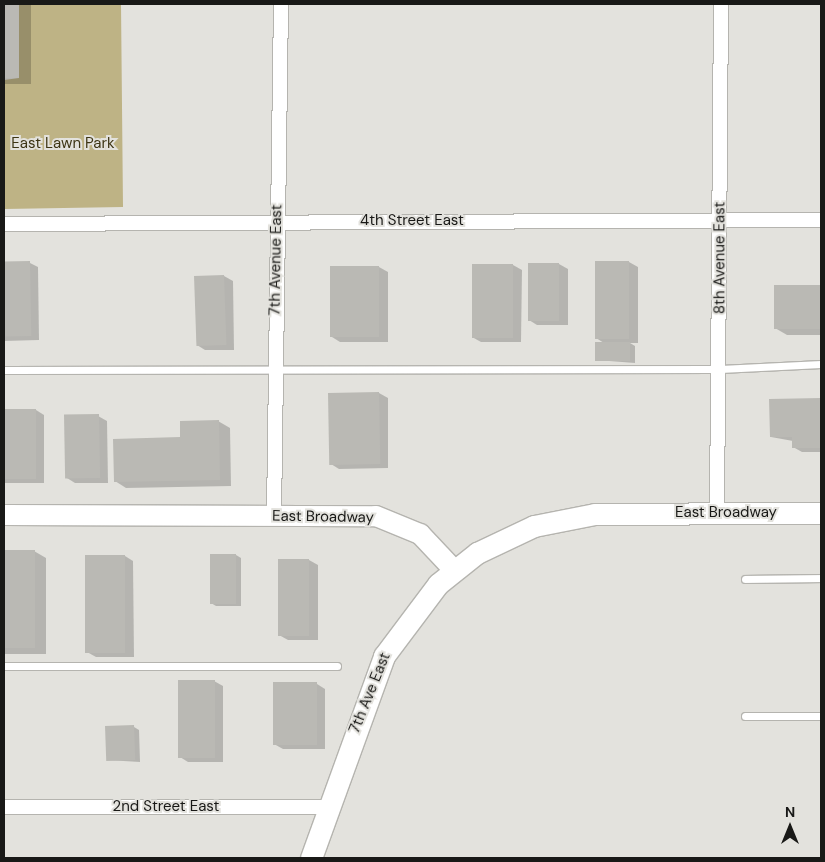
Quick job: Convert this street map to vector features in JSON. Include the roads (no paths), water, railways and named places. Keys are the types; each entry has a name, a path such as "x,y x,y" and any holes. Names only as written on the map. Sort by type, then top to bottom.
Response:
{"main road":[{"name":"East Broadway","path":"4,515 274,516 392,520 420,534 454,570 504,539 564,518 622,512 821,513"},
{"name":"7th Ave East","path":"311,858 384,656 414,611 454,570"}],"street":[{"name":"7th Avenue East","path":"274,516 281,4"},
{"name":"8th Avenue East","path":"717,512 720,370 721,4"},
{"name":"4th Street East","path":"4,224 821,220"},
{"name":"2nd Street East","path":"4,807 329,807"}],"lane":[{"path":"4,370 720,370 821,364"},
{"path":"745,579 821,578"},
{"path":"4,666 337,666"},
{"path":"745,716 821,716"}],"park label":[{"name":"East Lawn Park","path":"63,144"}]}
